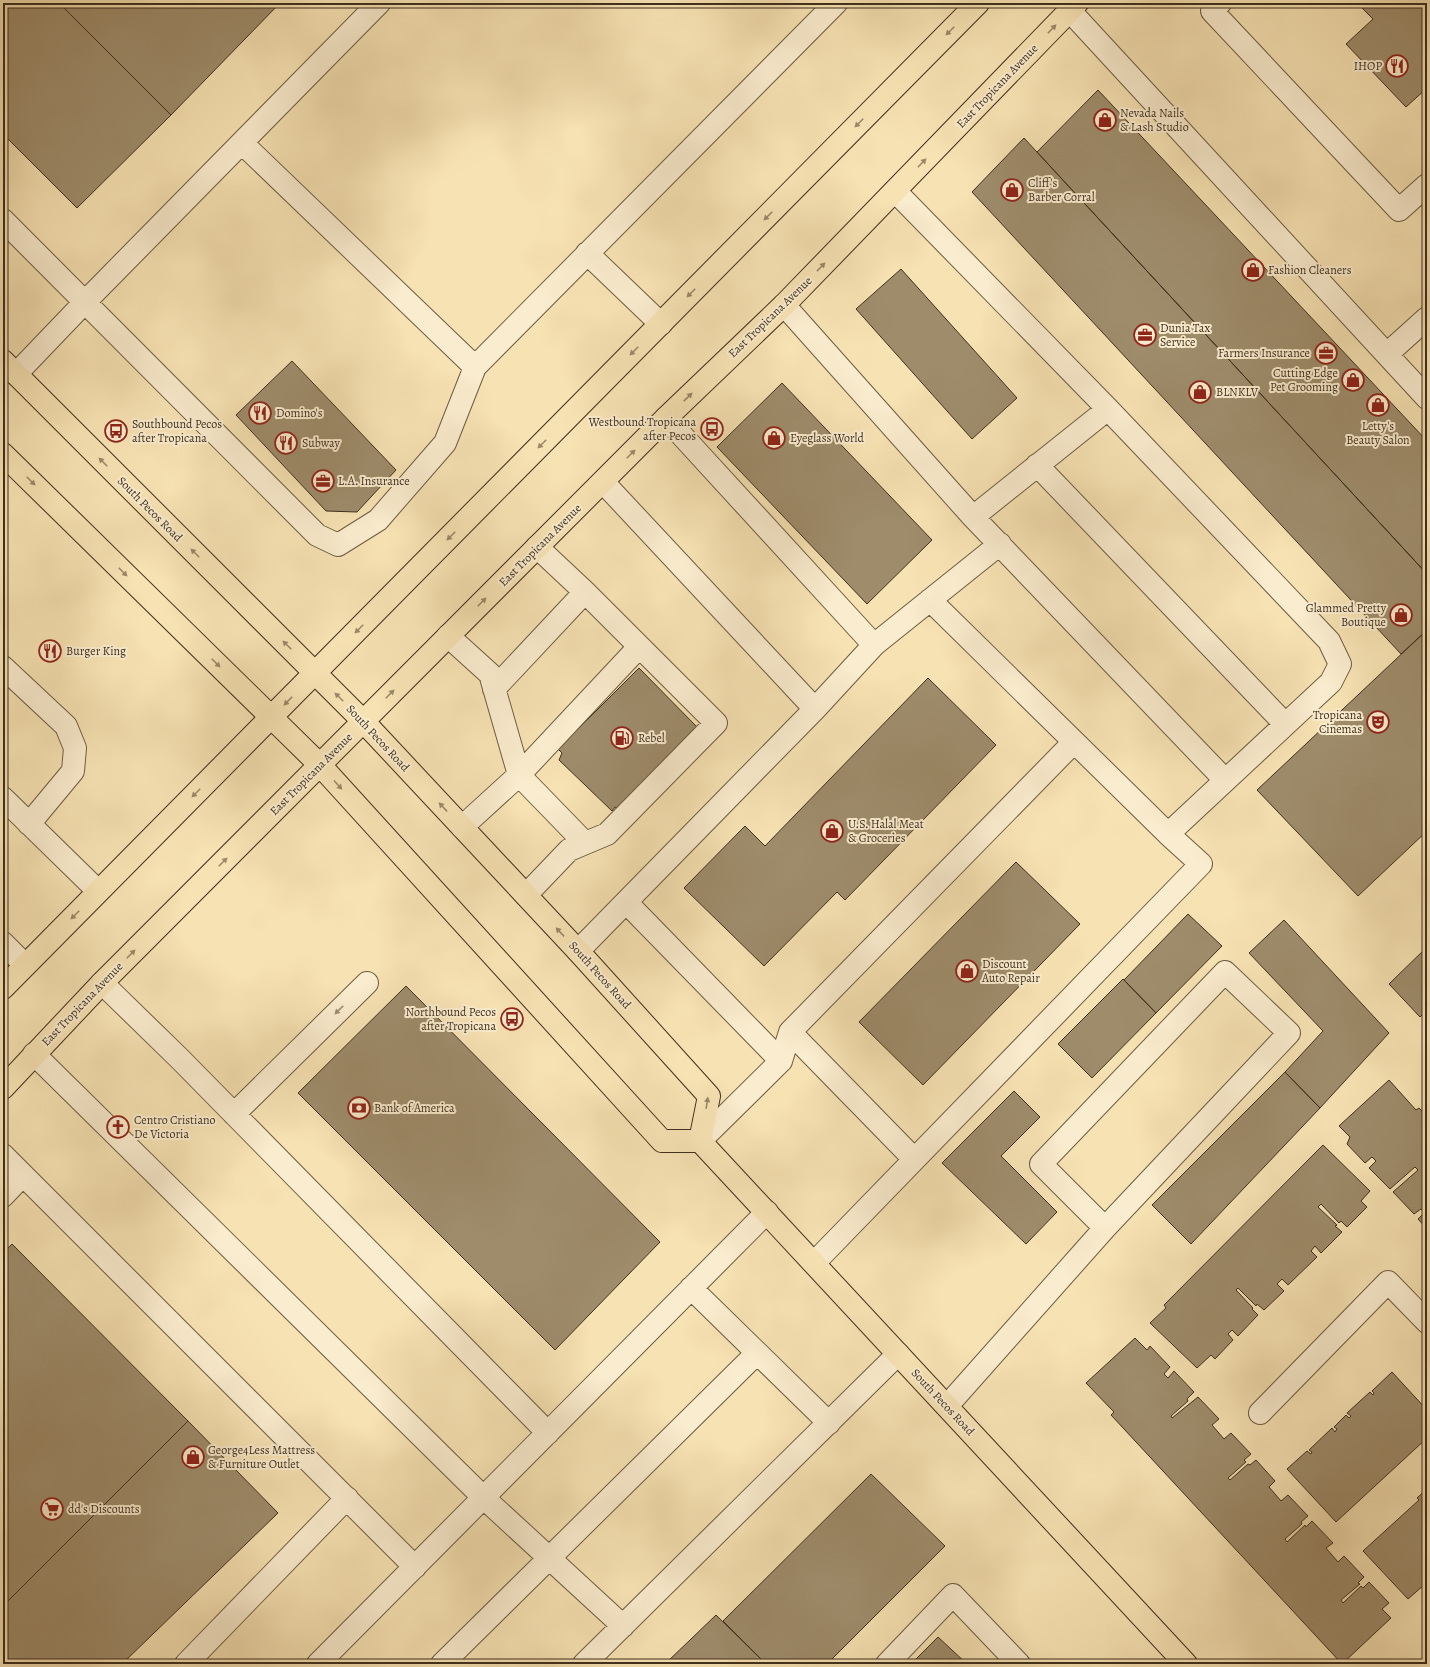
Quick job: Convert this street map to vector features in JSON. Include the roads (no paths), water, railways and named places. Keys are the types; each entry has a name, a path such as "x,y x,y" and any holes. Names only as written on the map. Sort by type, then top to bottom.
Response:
{"main road":[{"path":"3,988 978,3"},
{"name":"East Tropicana Avenue","path":"3,1088 102,983 363,721 666,418 784,305 1072,6"},
{"name":"South Pecos Road","path":"10,368 363,721 578,950 709,1096 700,1141 947,1406 1180,1662"},
{"path":"5,461 320,765 662,1141 700,1141"}],"lane":[{"path":"10,368 85,302 379,3"},
{"path":"3,220 317,536 338,545 378,520 445,443 475,367 836,3"},
{"path":"1220,3 1212,11 1399,210 1427,185"},
{"path":"1072,6 1427,398"},
{"path":"242,143 475,367"},
{"path":"895,191 1108,409 1328,641 1340,664 1331,682 1168,834"},
{"path":"587,253 661,324"},
{"path":"784,305 973,517 1225,780"},
{"path":"1387,354 1427,318"},
{"path":"973,517 1108,409"},
{"path":"666,418 874,645"},
{"path":"1037,465 1285,724"},
{"path":"603,482 815,709"},
{"path":"578,950 815,709 874,645 1000,544"},
{"path":"526,895 569,850 607,834 716,723 585,592 537,547"},
{"path":"494,689 585,592"},
{"path":"814,1263 1201,864 1168,834 930,600"},
{"path":"448,636 490,674 518,775 585,843"},
{"path":"462,827 518,775 639,647"},
{"path":"3,667 66,726 75,748 73,771 29,824"},
{"path":"700,1141 781,1061 790,1032 1074,742"},
{"path":"3,798 98,891"},
{"path":"626,902 781,1061"},
{"path":"3,943 25,965"},
{"path":"947,1406 1105,1228 1289,1033 1225,972 1041,1164 1105,1228"},
{"path":"102,983 234,1114 548,1433"},
{"path":"234,1114 367,983"},
{"path":"790,1032 914,1159"},
{"path":"34,1054 484,1498 623,1626"},
{"path":"3,1154 415,1567"},
{"path":"3,1196 23,1175"},
{"path":"318,1664 767,1212"},
{"path":"1260,1413 1388,1282 1427,1322"},
{"path":"690,1288 829,1423"},
{"path":"442,1664 757,1353"},
{"path":"584,1664 898,1354"},
{"path":"186,1664 347,1498"},
{"path":"887,1664 953,1595 1019,1664"}],"place":[{"name":"IHOP","path":"1397,66"},
{"name":"Nevada Nails & Lash Studio","path":"1105,120"},
{"name":"Cliff's Barber Corral","path":"1012,190"},
{"name":"Fashion Cleaners","path":"1253,270"},
{"name":"Dunia Tax Service","path":"1145,335"},
{"name":"Farmers Insurance","path":"1326,353"},
{"name":"Cutting Edge Pet Grooming","path":"1353,380"},
{"name":"BLNKLV","path":"1200,392"},
{"name":"Letty's Beauty Salon","path":"1378,405"},
{"name":"Domino's","path":"260,413"},
{"name":"Westbound Tropicana after Pecos","path":"712,429"},
{"name":"Southbound Pecos after Tropicana","path":"116,431"},
{"name":"Eyeglass World","path":"774,438"},
{"name":"Subway","path":"286,443"},
{"name":"L.A. Insurance","path":"323,481"},
{"name":"Glammed Pretty Boutique","path":"1401,615"},
{"name":"Burger King","path":"50,651"},
{"name":"Tropicana Cinemas","path":"1378,722"},
{"name":"Rebel","path":"622,738"},
{"name":"U.S. Halal Meat & Groceries","path":"832,831"},
{"name":"Discount Auto Repair","path":"967,971"},
{"name":"Northbound Pecos after Tropicana","path":"512,1019"},
{"name":"Bank of America","path":"359,1108"},
{"name":"Centro Cristiano De Victoria","path":"118,1127"},
{"name":"George4Less Mattress & Furniture Outlet","path":"193,1457"},
{"name":"dd's Discounts","path":"52,1509"}]}
